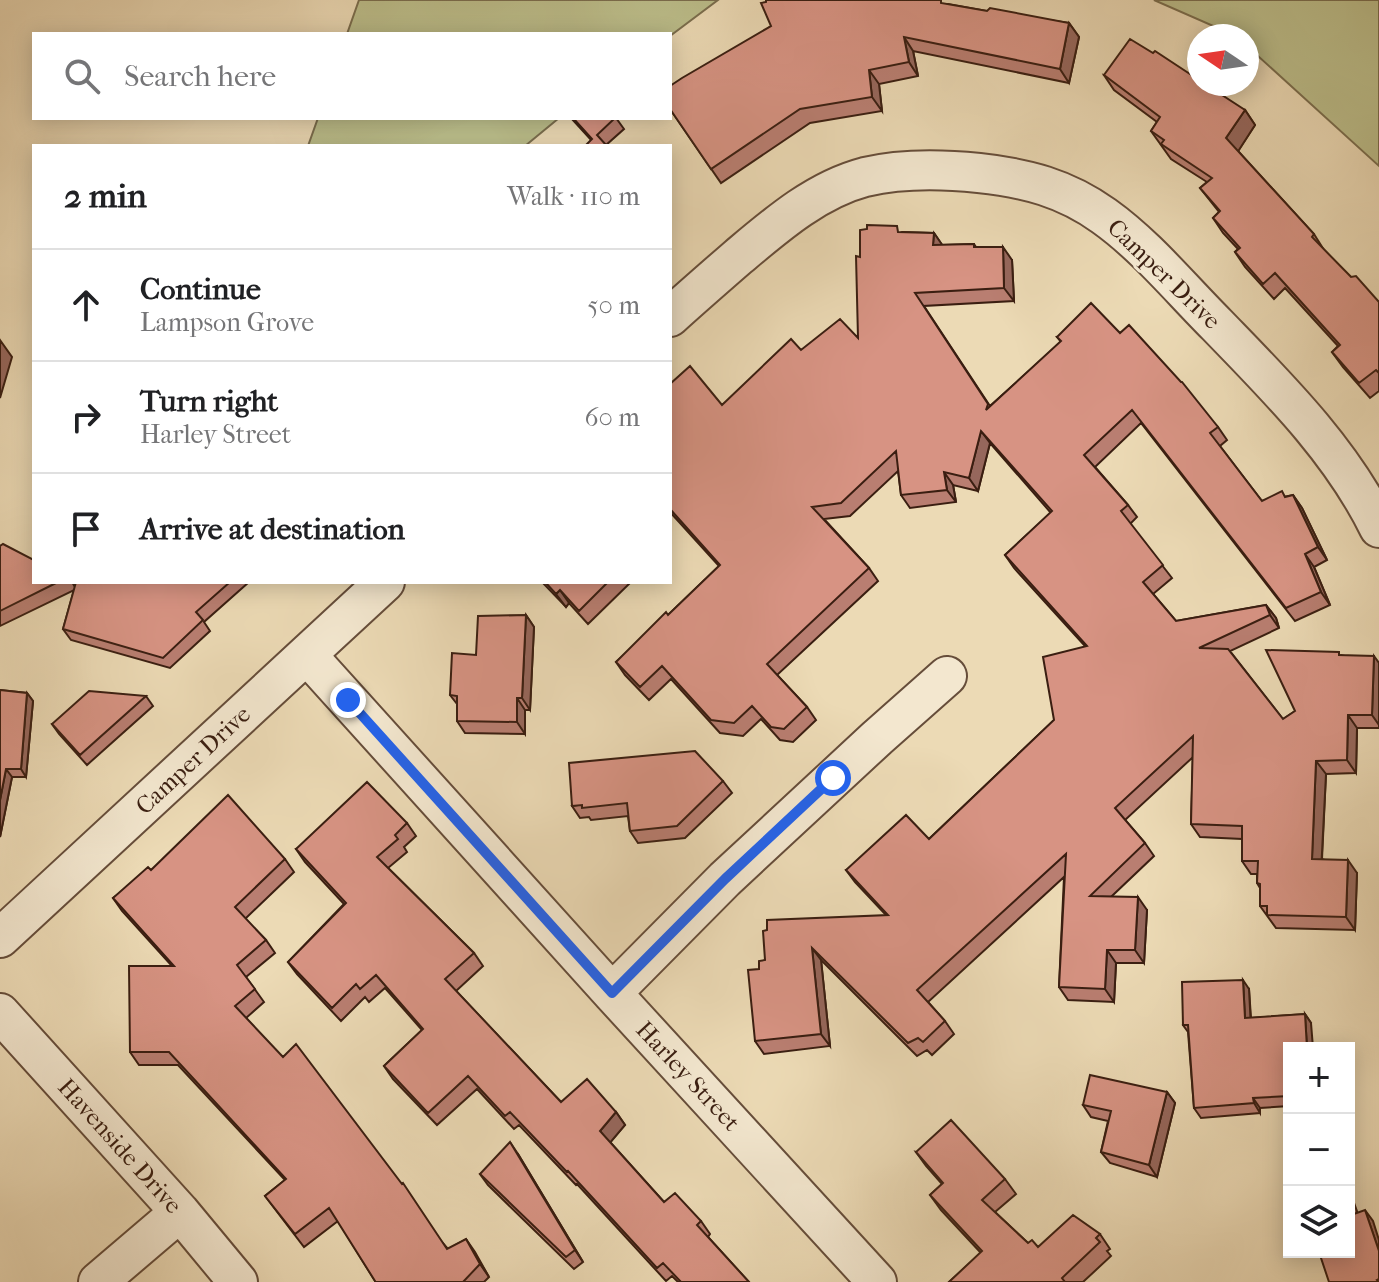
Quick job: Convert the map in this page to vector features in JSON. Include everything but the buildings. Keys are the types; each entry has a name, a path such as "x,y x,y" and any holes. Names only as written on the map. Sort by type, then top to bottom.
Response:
{"street":[{"name":"Camper Drive","path":"672,315 784,218 842,185 864,177 899,171 944,169 1036,182 1074,198 1130,236 1309,423 1358,489 1379,528"},
{"name":"Camper Drive","path":"0,938 383,584"},
{"name":"Harley Street","path":"307,655 877,1282"},
{"path":"612,993 725,879 947,676"},
{"name":"Havenside Drive","path":"0,1013 180,1212 238,1282"},
{"path":"98,1282 180,1212"}],"green space":[{"path":"359,0 718,0 672,34 672,32 348,32"},
{"path":"1154,0 1379,0 1379,166 1259,57 1259,24 1209,24"},
{"path":"317,120 557,120 527,144 309,144"}],"route":[{"path":"348,700 612,993 725,879 833,778"}]}
